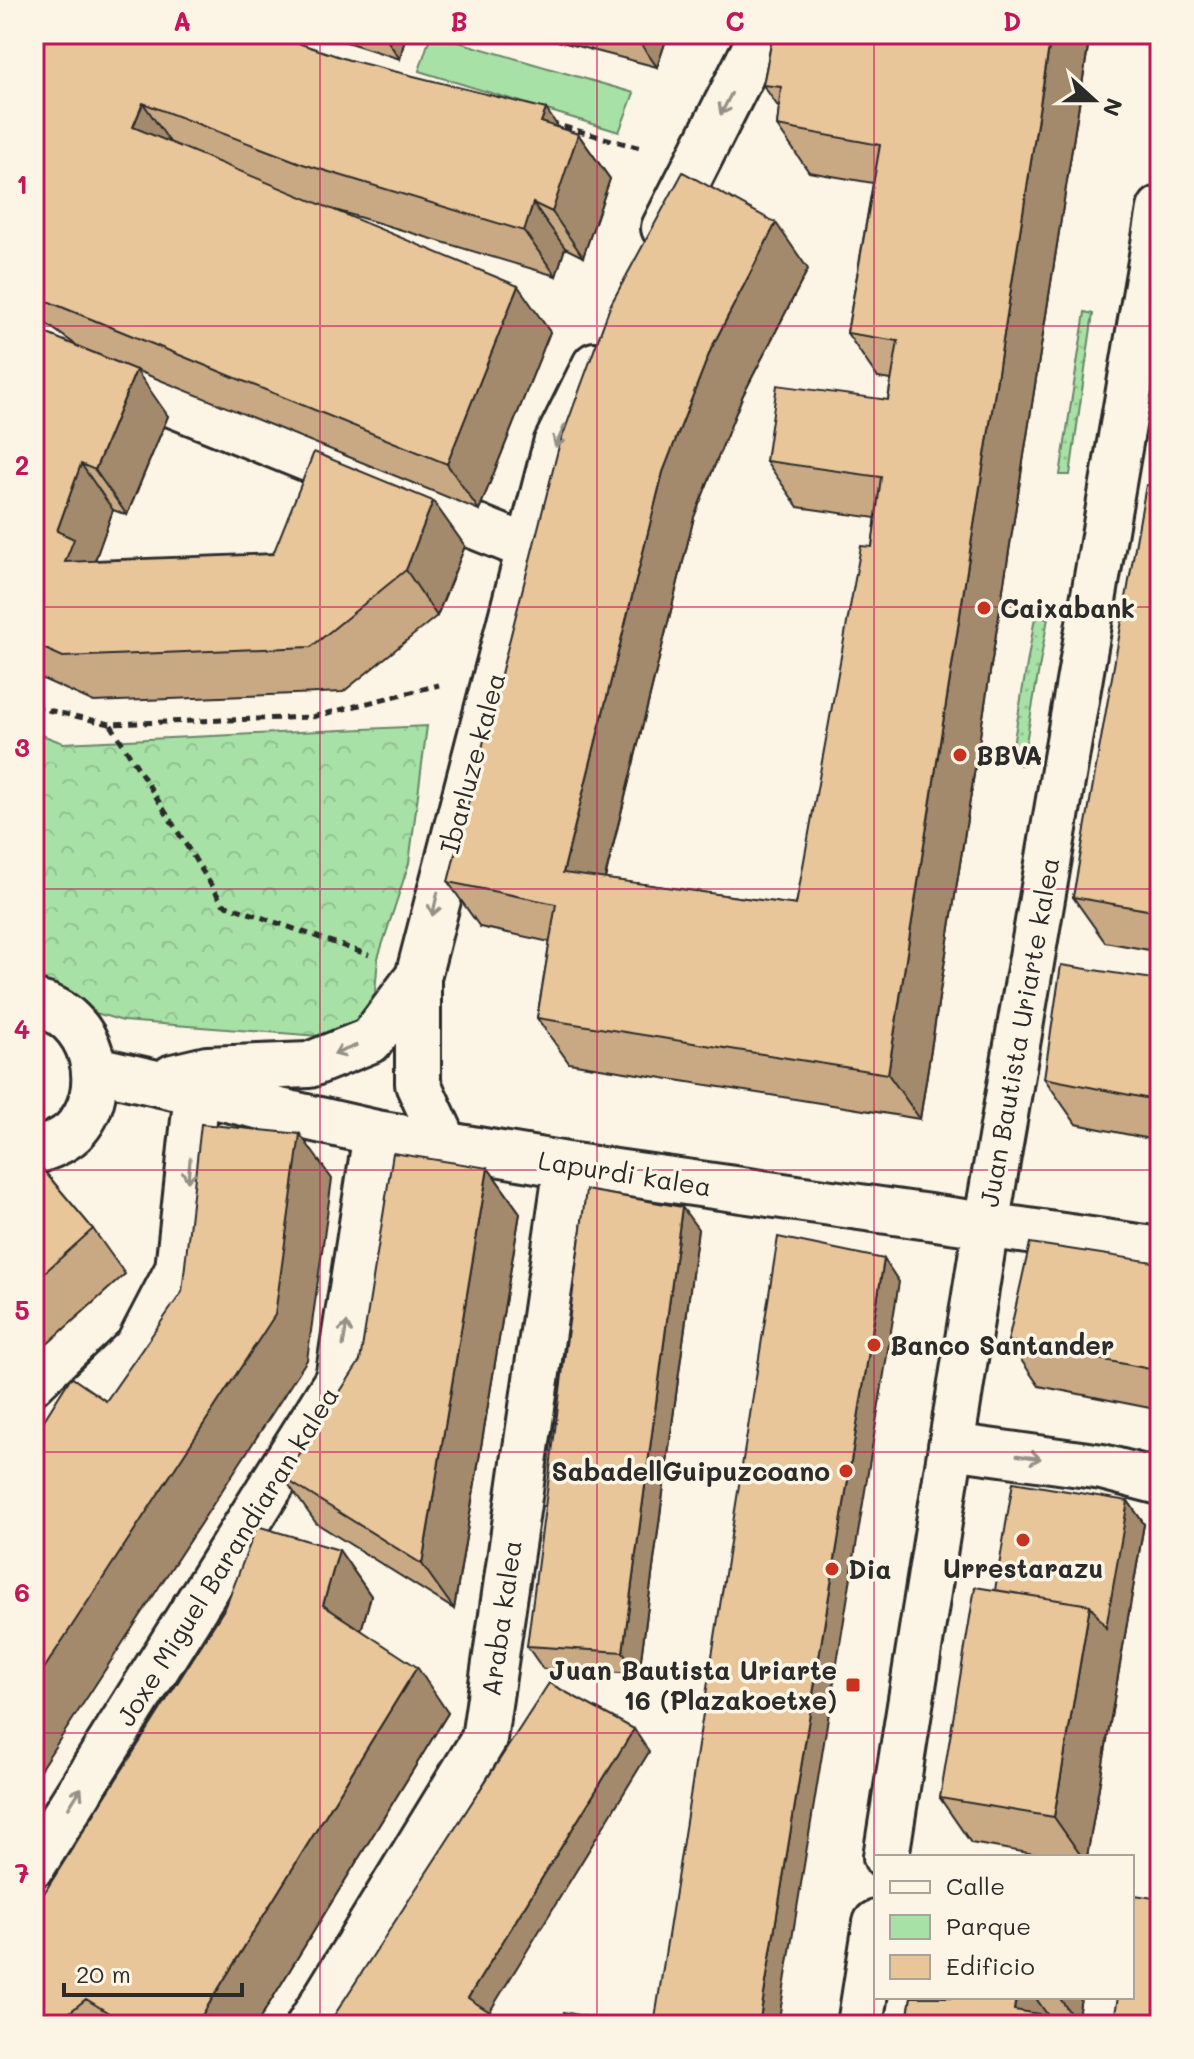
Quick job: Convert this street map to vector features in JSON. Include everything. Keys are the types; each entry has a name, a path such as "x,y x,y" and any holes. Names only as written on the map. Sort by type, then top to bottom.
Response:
{"street":[{"path":"648,260 762,34"},
{"name":"Juan Bautista Uriarte kalea","path":"886,1855 986,1226 1160,209"},
{"name":"Ibarluze kalea","path":"445,1143 418,1084 418,977 556,444 613,328"},
{"path":"34,340 55,357 529,548"},
{"name":"Ibarluze kalea","path":"153,1082 207,1069 309,1065 371,1040 418,977"},
{"path":"1028,978 1073,986"},
{"path":"34,1003 62,1014 79,1029 95,1069 94,1092 86,1113 73,1132 54,1145 34,1152"},
{"name":"Lapurdi kalea","path":"95,1069 376,1133 567,1165 1160,1250"},
{"path":"34,1445 138,1346 178,1269 197,1092"},
{"name":"Joxe Miguel Barandiaran kalea","path":"34,1864 338,1379 376,1133"},
{"name":"Araba kalea","path":"309,2025 484,1739 567,1165"},
{"path":"951,1446 1102,1467 1160,1482"},
{"path":"860,2025 874,1936"}],"path":[{"path":"537,120 695,163"},
{"path":"34,707 110,724 312,717 448,682"},
{"path":"110,724 223,904 378,958 418,977"},
{"path":"1153,1918 1160,1874"}],"green space":[{"path":"431,34 634,93 619,132 419,71"},
{"path":"1085,312 1093,314 1070,475 1060,475"},
{"path":"1035,617 1048,618 1022,765 1010,763"},
{"path":"427,726 409,863 378,958 371,1040 123,1021 34,995 34,732 63,743"}],"building":[{"path":"44,34 271,34 349,60 546,109 541,122 578,134 552,212 533,203 524,231 303,164 143,103 133,127 518,286 447,464 47,301 34,292 34,47"},
{"path":"773,34 1051,34 888,1074 537,1018 556,904 448,882 559,446 611,304 683,172 776,223 711,349 663,472 563,873 796,905 861,546 872,547 881,477 766,461 777,385 888,400 898,341 847,333 880,145 777,126 781,87 763,85"},
{"path":"45,333 136,370 95,470 81,464 57,531 74,539 65,562 273,554 314,452 433,501 406,570 311,647 63,657 34,644 34,358"},
{"path":"1160,381 1160,427 1152,426"},
{"path":"1146,485 1160,487 1160,883 1153,911 1073,897"},
{"path":"1061,965 1160,980 1160,1101 1044,1078"},
{"path":"201,1124 300,1134 275,1315 34,1684 34,1436 71,1377 106,1401 182,1292"},
{"path":"393,1153 488,1168 422,1564 284,1478 360,1361"},
{"path":"34,1159 93,1229 34,1282"},
{"path":"586,1190 682,1207 623,1652 527,1646"},
{"path":"778,1237 884,1259 759,2025 654,2025"},
{"path":"1030,1243 1160,1263 1160,1371 1008,1341"},
{"path":"1013,1482 1128,1501 1106,1628 1090,1605 995,1590"},
{"path":"257,1526 339,1550 323,1605 417,1667 196,2025 128,2025 86,1999 54,2025 34,2025 34,1909 226,1606"},
{"path":"975,1587 1090,1605 1054,1817 940,1798"},
{"path":"549,1683 634,1729 468,1998 502,2020 501,2025 328,2025"},
{"path":"1160,1786 1160,1826 1154,1825"},
{"path":"1135,1895 1160,1899 1160,2025 1113,2025 1118,1999 1134,1999"},
{"path":"911,1999 1016,1999 1014,2010 1039,2014 1037,2025 896,2025 896,2020 907,2022"},
{"path":"564,2012 624,2025 561,2025"}],"place":[{"name":"Caixabank","path":"984,608"},
{"name":"BBVA","path":"960,755"},
{"name":"Banco Santander","path":"874,1345"},
{"name":"SabadellGuipuzcoano","path":"846,1471"},
{"name":"Urrestarazu","path":"1023,1540"},
{"name":"Dia","path":"832,1569"},
{"name":"Juan Bautista Uriarte 16 (Plazakoetxe)","path":"853,1685"}]}
